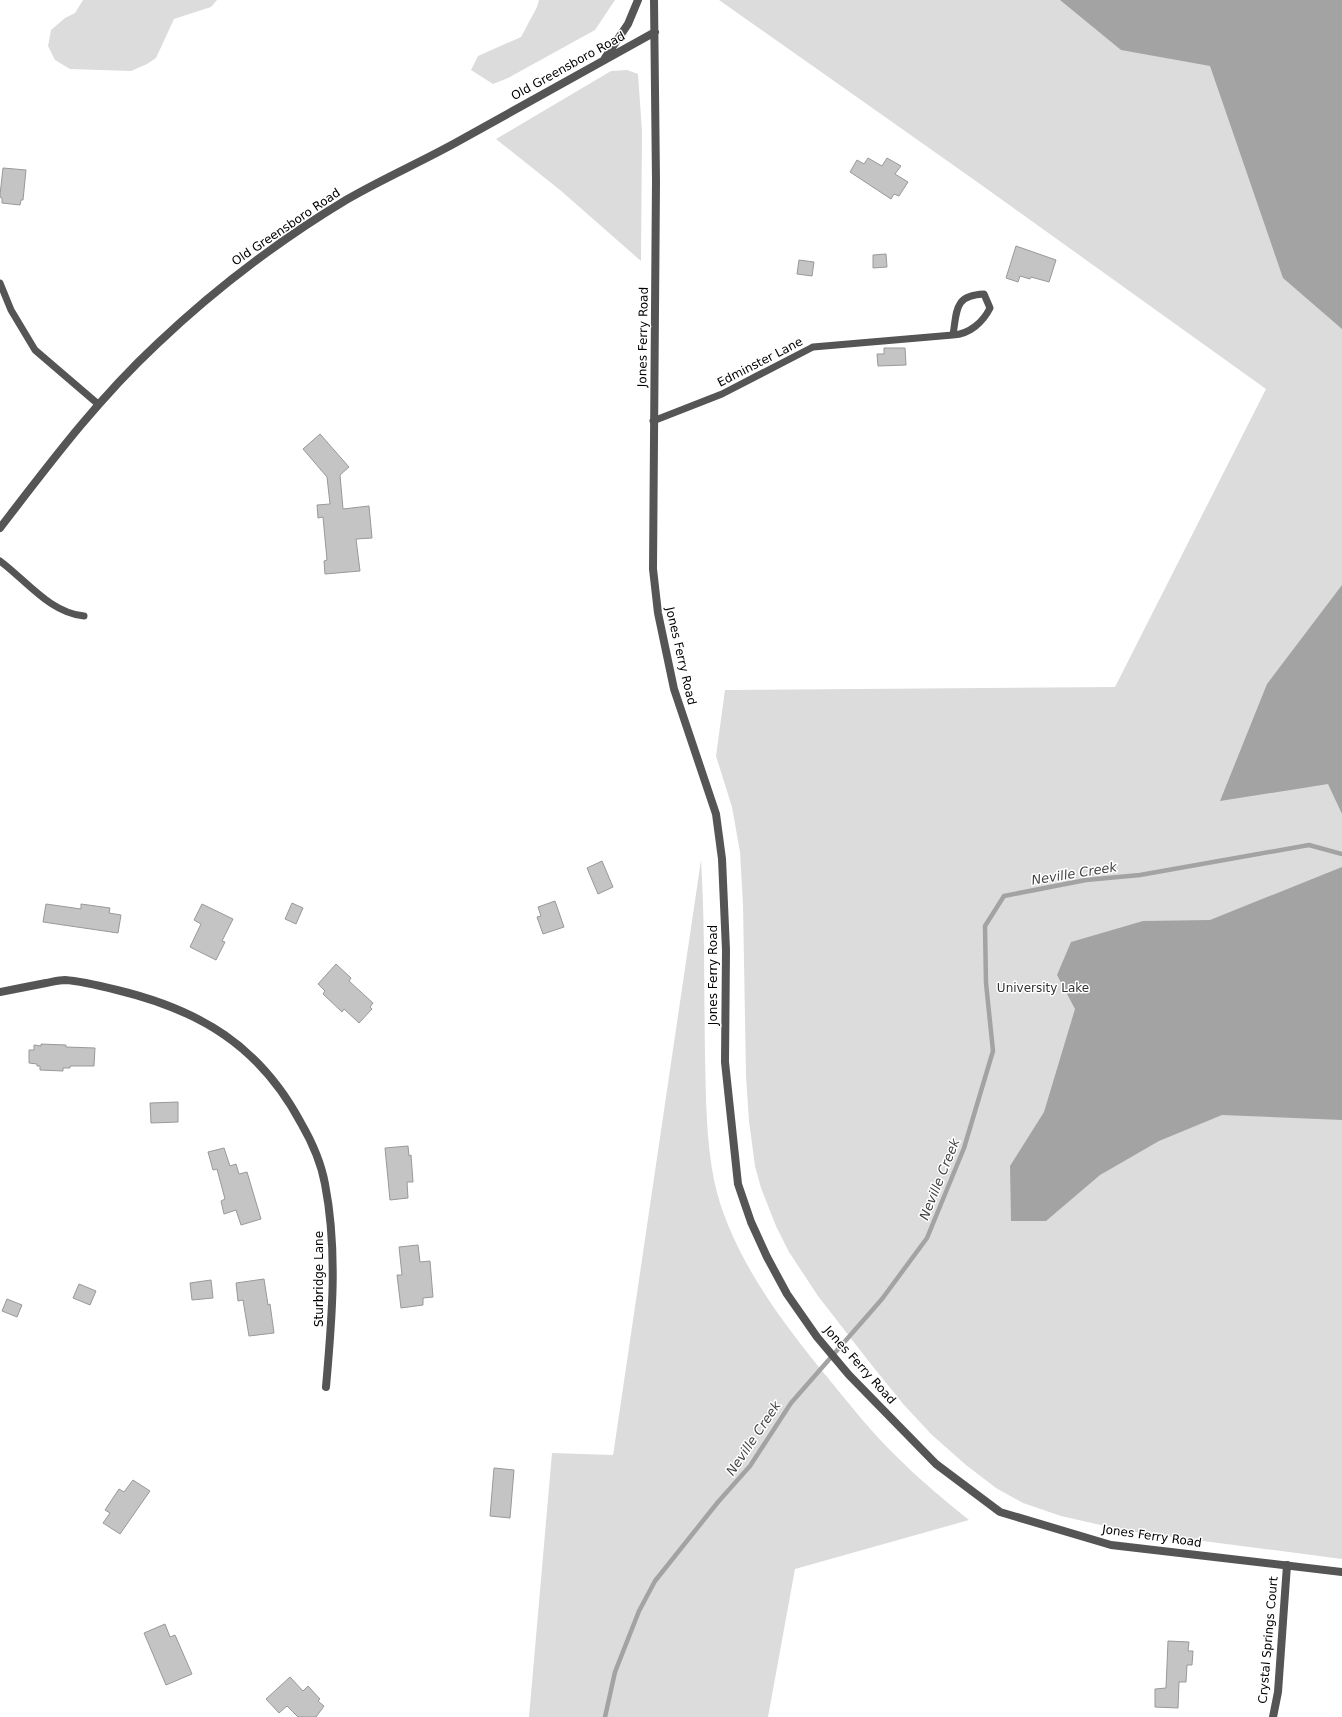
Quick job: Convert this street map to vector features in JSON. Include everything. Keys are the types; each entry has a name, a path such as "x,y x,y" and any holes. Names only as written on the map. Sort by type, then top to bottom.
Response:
{"street":[{"path":"602,61 625,30 638,0"},
{"name":"Jones Ferry Road","path":"654,0 656,189 653,569 658,613 674,689 716,814 722,859 726,950 725,1062 738,1184 767,1257 788,1294 817,1337 849,1375 936,1464 1000,1512 1111,1545 1342,1572"},
{"name":"Old Greensboro Road","path":"0,528 83,421 98,404 156,344 232,279 304,227 346,200 410,165 455,143 655,32"},
{"name":"Sturbridge Lane","path":"0,992 64,980 150,998 196,1017 220,1031 246,1052 277,1084 290,1102 311,1141 325,1183 333,1244 333,1308 326,1387"},
{"name":"Crystal Springs Court","path":"1273,1717 1278,1692 1287,1565"}],"lane":[{"path":"0,283 10,310 35,350 98,404"},
{"name":"Edminster Lane","path":"653,421 722,394 811,348 959,335 973,328 985,319 990,308 984,294 972,294 964,298 958,306 953,335"},
{"path":"0,561 46,600 73,615 84,616"}],"green space":[{"path":"83,0 217,0 211,7 174,19 156,58 131,71 70,69 55,60 48,46 51,30 65,18 75,13"},
{"path":"539,0 615,0 595,30 508,78 493,84 471,70 478,56 521,37 537,7"},
{"name":"University Lake","path":"719,0 1342,0 1342,1559 1127,1531 1061,1516 1023,1503 996,1488 966,1465 932,1435 904,1405 818,1296 789,1252 776,1226 761,1188 755,1166 749,1121 746,1076 743,904 740,852 732,807 716,756 725,690 1115,687 1266,389 973,179"},
{"path":"627,70 638,74 642,131 641,261 560,190 496,139 611,71"},
{"path":"701,860 708,1134 711,1165 721,1207 732,1234 759,1285 811,1357 853,1409 906,1466 932,1490 969,1520 795,1569 768,1717 529,1717 552,1453 613,1455"}],"shaded area":[{"path":"1060,0 1342,0 1342,329 1283,278 1210,66 1121,50"},
{"path":"1342,585 1342,814 1328,784 1220,801 1267,684"},
{"name":"University Lake","path":"1342,867 1342,1120 1222,1115 1159,1141 1100,1175 1046,1221 1011,1221 1010,1166 1044,1112 1075,1009 1057,975 1071,942 1143,921 1210,920"}],"building":[{"path":"868,158 882,166 887,158 901,166 895,174 908,182 899,196 894,194 891,199 850,172 857,160 864,164"},
{"path":"3,168 26,170 23,200 21,200 20,205 2,203 2,198 0,195"},
{"path":"1016,246 1056,260 1049,282 1031,277 1030,279 1020,276 1018,282 1006,278"},
{"path":"886,254 887,267 873,268 873,255"},
{"path":"799,260 814,262 812,276 797,274"},
{"path":"884,348 905,348 906,365 878,366 877,354 884,354"},
{"path":"320,434 349,467 340,475 343,509 369,506 372,538 356,539 360,571 325,574 324,561 327,560 323,517 318,518 317,505 330,504 327,477 303,449"},
{"path":"602,861 613,887 598,894 587,868"},
{"path":"555,901 564,927 543,934 537,917 541,916 538,907"},
{"path":"292,903 303,908 296,924 285,919"},
{"path":"46,904 81,909 81,904 110,908 109,913 121,915 118,933 43,922"},
{"path":"202,904 233,919 222,941 225,942 216,960 190,947 201,924 194,920"},
{"path":"336,964 351,978 349,981 373,1003 370,1007 372,1009 359,1023 344,1009 342,1012 323,994 325,991 318,984"},
{"path":"41,1044 95,1048 94,1066 70,1066 70,1068 63,1068 63,1071 40,1070 40,1066 37,1066 37,1064 29,1063 29,1050 34,1050 34,1045 41,1046"},
{"path":"178,1102 178,1122 151,1123 150,1103"},
{"path":"408,1146 409,1156 411,1155 413,1182 407,1182 408,1198 390,1200 385,1148"},
{"path":"224,1148 230,1166 236,1164 239,1174 247,1172 261,1219 241,1225 236,1210 224,1214 221,1201 225,1199 217,1169 213,1170 208,1152"},
{"path":"418,1245 420,1262 430,1261 433,1297 423,1298 423,1305 401,1308 397,1275 402,1275 399,1247"},
{"path":"264,1279 268,1305 270,1304 274,1333 249,1336 243,1300 238,1301 236,1283"},
{"path":"211,1280 213,1298 192,1300 190,1283"},
{"path":"79,1284 96,1291 90,1305 73,1298"},
{"path":"7,1299 22,1305 17,1317 2,1311"},
{"path":"494,1468 514,1470 510,1518 490,1516"},
{"path":"133,1480 150,1491 120,1534 103,1523 110,1513 105,1510 119,1489 124,1492"},
{"path":"165,1624 170,1637 175,1635 192,1674 166,1685 144,1633"},
{"path":"1168,1641 1189,1642 1188,1651 1193,1651 1192,1665 1187,1665 1186,1682 1179,1682 1178,1708 1155,1707 1155,1689 1166,1688"},
{"path":"290,1677 303,1691 308,1686 320,1699 318,1701 324,1706 316,1717 298,1717 287,1706 279,1713 266,1699"}],"waterway":[{"name":"Neville Creek","path":"605,1717 615,1672 639,1611 655,1581 718,1502 750,1466 791,1403 882,1299 927,1238 964,1148 993,1051 986,983 985,926 1004,896 1086,880 1140,875 1309,845 1342,854"}]}
